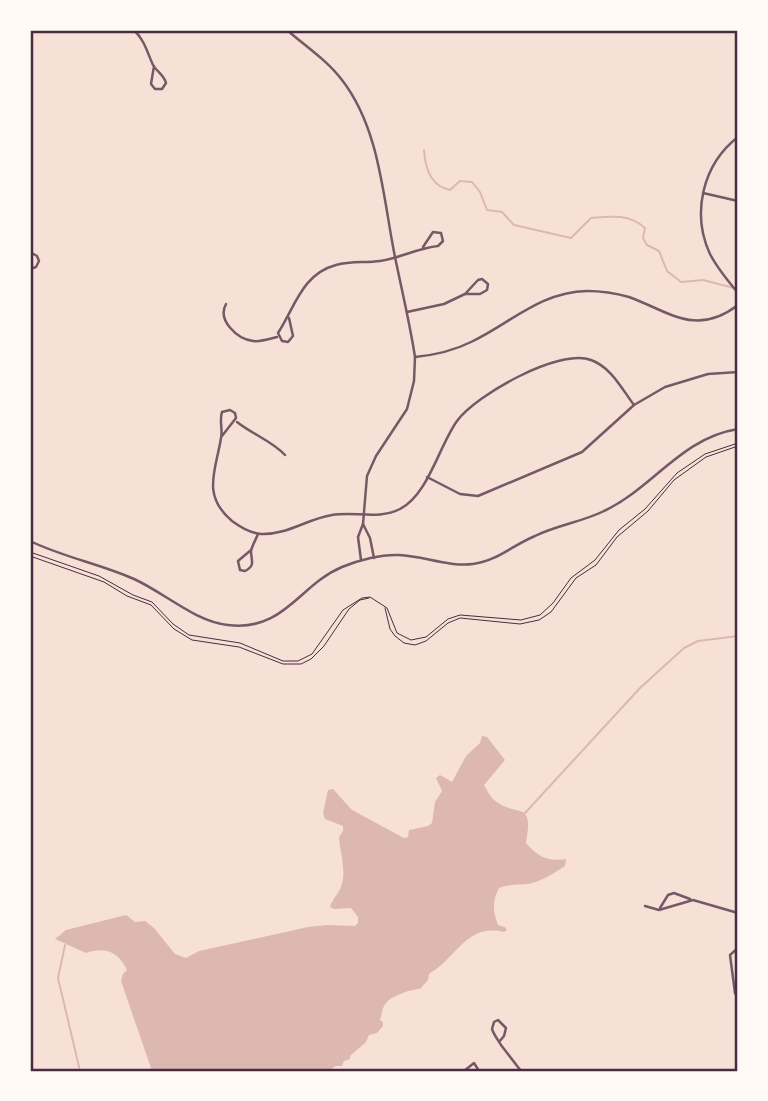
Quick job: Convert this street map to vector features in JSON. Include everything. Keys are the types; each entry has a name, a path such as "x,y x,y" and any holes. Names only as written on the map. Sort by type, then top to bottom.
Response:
{"street":[{"path":"30,33 34,30"},
{"path":"134,30 144,41 154,66 166,79 162,89 155,89 151,84 154,66"},
{"path":"287,30 342,79 364,115 370,132 415,357 414,381 407,409 370,468 363,524 358,538 361,561"},
{"path":"738,137 716,160 705,182 701,220 711,257 738,293"},
{"path":"703,193 738,201"},
{"path":"278,337 302,289 323,270 346,263 395,258 423,247 434,247 442,243 442,233 433,232 423,247"},
{"path":"30,252 37,256 39,262 36,267 30,269"},
{"path":"407,312 444,304 466,294 484,293 488,284 482,279 478,280 466,294"},
{"path":"415,357 455,349 480,338 533,305 576,292 626,296 672,316 692,321 717,317 738,305"},
{"path":"226,304 224,320 244,338 254,341 278,337 285,342 293,336 289,318"},
{"path":"285,455 235,421 233,411 222,412 222,436 213,473 214,492 217,502 236,524 258,534 285,531 328,515 390,513 405,506 414,499 455,423 466,409 481,397 552,361 569,357 591,360 603,366 634,405"},
{"path":"427,477 460,494 478,496 582,452 634,405 665,387 719,372 738,372"},
{"path":"222,436 235,421"},
{"path":"30,542 135,579 203,618 230,626 245,625 282,613 331,573 361,561 400,555 463,565 485,562 532,537 586,519 616,505 681,452 706,439 738,429"},
{"path":"363,524 374,558"},
{"path":"251,550 253,564 250,569 240,570 238,561 251,550 258,534"},
{"path":"358,538 369,537"},
{"path":"659,910 665,899 674,893 738,913"},
{"path":"645,906 659,910 693,900"},
{"path":"738,948 730,955 738,998"},
{"path":"499,1042 504,1037 506,1028 498,1020 494,1022 492,1029 499,1042 521,1071"},
{"path":"464,1071 474,1063 479,1071"}],"path":[{"path":"371,597 384,606 397,633 414,641 426,637 448,619 460,615 518,620 538,616 553,603 571,578 596,560 621,528 645,509 677,473 700,457 738,443"},
{"path":"384,606 390,629 395,636 404,643 415,645 426,641 460,618 520,624 539,620 551,612 576,578 596,565 617,537 652,508 674,480 706,457 738,446"}],"shaded area":[{"path":"482,736 487,737 505,760 484,785 489,793 494,800 526,815 526,843 530,848 549,859 566,859 565,866 538,881 499,888 494,902 495,916 498,925 507,930 480,933 471,937 429,974 428,980 420,989 402,993 389,1000 380,1020 383,1026 377,1033 369,1035 366,1042 350,1059 344,1061 342,1066 328,1071 152,1071 121,981 127,970 124,964 111,952 99,950 86,953 55,939 66,930 126,915 135,922 145,921 175,954 186,958 199,951 308,927 355,926 358,917 351,908 330,907 343,881 339,837 343,826 325,819 323,813 328,790 333,789 352,810 404,838 408,837 409,830 432,823 435,802 442,791 436,778 440,775 452,782 466,756 480,743"}],"waterway":[{"path":"424,150 427,169 433,180 450,190 460,181 472,182 480,192 487,210 502,212 514,225 571,238 591,218 626,218 645,228 643,238 647,245 659,251 667,271 681,282 703,280 738,289"},
{"path":"525,813 640,688 684,648 698,641 738,636"},
{"path":"65,945 58,978 80,1071"}]}
